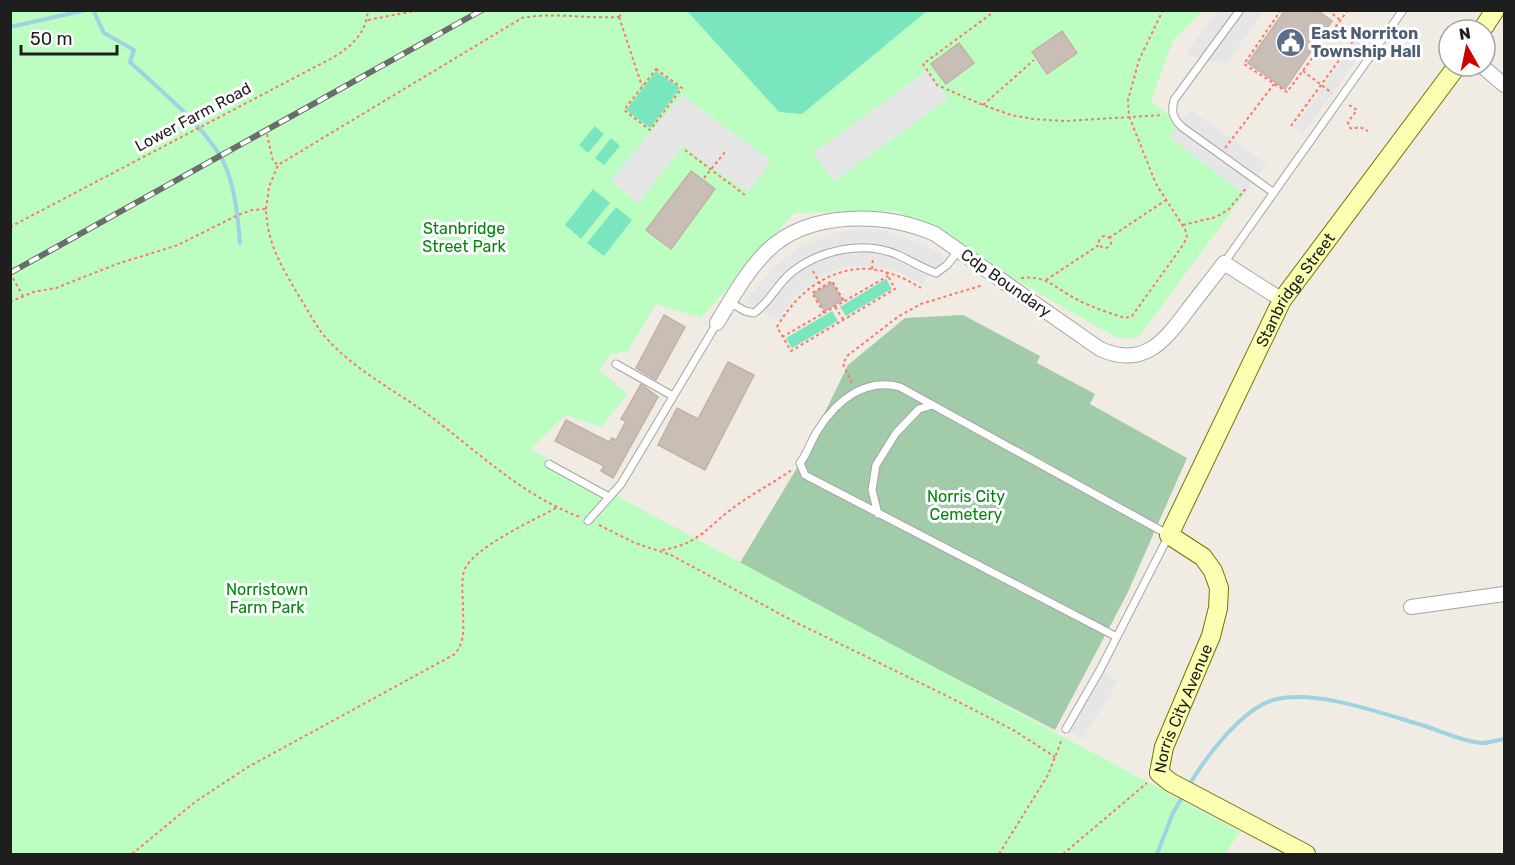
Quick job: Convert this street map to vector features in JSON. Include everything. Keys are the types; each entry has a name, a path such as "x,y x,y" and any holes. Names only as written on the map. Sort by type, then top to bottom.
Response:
{"street":[{"name":"Stanbridge Street","path":"1169,535 1282,300 1448,78"},
{"name":"Cdp Boundary","path":"717,323 750,269 768,249 800,231 833,220 870,218 906,224 935,234 1100,349 1122,356 1144,353 1162,342 1224,262"},
{"path":"1224,262 1282,300"},
{"name":"Norris City Avenue","path":"1169,535 1203,557 1213,571 1219,588 1218,608 1211,636 1164,747 1164,777 1300,853"},
{"path":"1411,607 1504,594"}],"lane":[{"path":"1240,10 1174,100 1173,118 1182,127 1274,193"},
{"path":"1224,262 1403,10"},
{"path":"729,302 754,313 765,306 790,273 808,262 838,250 866,248 896,254 936,273 947,265 959,250"},
{"path":"588,520 621,484 717,323"},
{"path":"616,364 673,396"},
{"path":"1066,729 1100,670 1117,637 1169,535 892,385 878,383 855,391 832,412 817,430 800,464 805,475 1117,637"},
{"path":"878,514 872,490 876,465 896,434 919,409 932,405"},
{"path":"549,464 609,497"}],"path":[{"path":"368,10 368,20 419,10"},
{"path":"619,17 624,10"},
{"path":"1015,276 1021,278 1032,276 1046,280 1076,299 1125,318 1132,316 1183,245 1187,237 1183,225 1166,200 1148,164 1130,116 1128,100 1144,49 1163,10"},
{"path":"1281,10 1244,64 1287,92 1348,10"},
{"path":"1328,10 1341,21"},
{"path":"991,14 923,64 938,85 982,105 1033,119 1065,120 1173,114"},
{"path":"619,17 535,16 522,18 279,165 273,173 269,188 266,209 268,231 275,254 315,324 327,340 369,374 421,410 506,475 557,508 602,526 635,543 671,555 793,621 1015,731 1056,757"},
{"path":"619,17 642,86"},
{"name":"Lower Farm Road","path":"10,227 334,57 360,36 368,20"},
{"path":"1291,126 1356,37"},
{"path":"982,105 1034,60"},
{"path":"656,69 682,88 668,110 650,130 624,110 642,86 656,69"},
{"path":"1220,155 1274,84"},
{"path":"267,134 273,161 279,165"},
{"path":"685,150 745,195"},
{"path":"704,178 725,152"},
{"path":"1183,225 1216,218 1228,210 1253,179"},
{"path":"1099,245 1098,241 1102,236 1109,238 1166,200"},
{"path":"10,302 178,245 238,215 252,210 266,209"},
{"path":"1099,245 1104,248 1108,247 1111,241 1109,238"},
{"path":"1046,280 1099,245"},
{"path":"808,262 822,287"},
{"path":"886,272 896,289 791,351 777,327 799,297 819,282 854,269 886,272 907,279 921,288"},
{"path":"10,273 23,296"},
{"path":"783,337 888,276"},
{"path":"824,313 812,293 832,281 844,301"},
{"path":"855,391 843,364 847,356 899,316 921,304 990,283"},
{"path":"835,307 843,320"},
{"path":"659,550 678,548 693,542 736,505 800,464"},
{"path":"132,855 195,802 248,767 455,654 463,642 462,582 469,562 492,544 557,508"},
{"path":"999,855 1048,775 1066,729"},
{"path":"1063,855 1164,777"}],"green space":[{"name":"Norristown Farm Park","path":"10,11 1203,11 1173,40 1151,101 1254,181 1138,338 1117,338 896,211 794,213 701,318 656,304 628,351 610,354 599,370 628,394 601,427 566,415 530,449 1240,832 1225,854 11,854"},
{"path":"687,11 927,11 802,114 779,112"},
{"path":"656,71 680,88 650,128 626,110"},
{"path":"595,126 604,134 588,153 579,145"},
{"path":"611,138 620,146 604,165 595,158"},
{"path":"593,189 610,203 581,239 565,225"},
{"path":"616,207 632,220 604,256 587,243"},
{"path":"886,279 892,289 846,316 840,307"},
{"path":"832,311 838,321 792,348 786,338"},
{"name":"Norris City Cemetery","path":"963,315 1040,356 1037,363 1095,394 1090,404 1187,458 1127,594 1055,730 738,566 800,463 848,365 905,318"}],"shaded area":[{"path":"1217,11 1264,11 1226,64 1185,55"},
{"path":"1358,38 1367,45 1303,134 1294,128"},
{"path":"927,71 948,99 834,181 813,153"},
{"path":"682,95 771,161 748,192 683,146 638,204 611,180"},
{"path":"1191,110 1267,164 1244,194 1169,137"},
{"path":"870,229 886,231 924,244 945,257 922,285 896,271 884,268 852,266 834,270 796,295 778,320 744,302 776,265 798,248 837,232"},
{"path":"1100,670 1118,681 1083,739 1066,729"}],"building":[{"name":"East Norriton Township Hall","path":"1285,10 1317,10 1332,21 1285,89 1248,63"},
{"path":"1062,31 1077,53 1047,74 1032,52"},
{"path":"959,43 974,63 946,84 931,64"},
{"path":"691,171 715,189 671,249 646,230"},
{"path":"832,283 842,300 825,311 814,293"},
{"path":"664,315 685,327 656,380 636,368"},
{"path":"728,362 754,375 705,470 658,445 677,408 698,419"},
{"path":"641,384 658,397 613,478 601,471 604,466 555,441 566,420 609,442 612,438 616,440 626,421 621,419"}],"waterway":[{"path":"10,27 86,10"},
{"path":"93,10 104,33 134,50 130,62 196,124 218,152 231,184 240,243"},
{"path":"1188,787 1204,762 1238,722 1264,704 1277,699 1294,697 1332,700 1476,742 1485,743 1504,739"},
{"path":"1157,854 1173,813 1183,796"}],"railway":[{"path":"10,273 482,10"}],"place":[{"name":"East Norriton Township Hall","path":"1290,42"}],"park label":[{"name":"Stanbridge Street Park","path":"464,237"}]}
